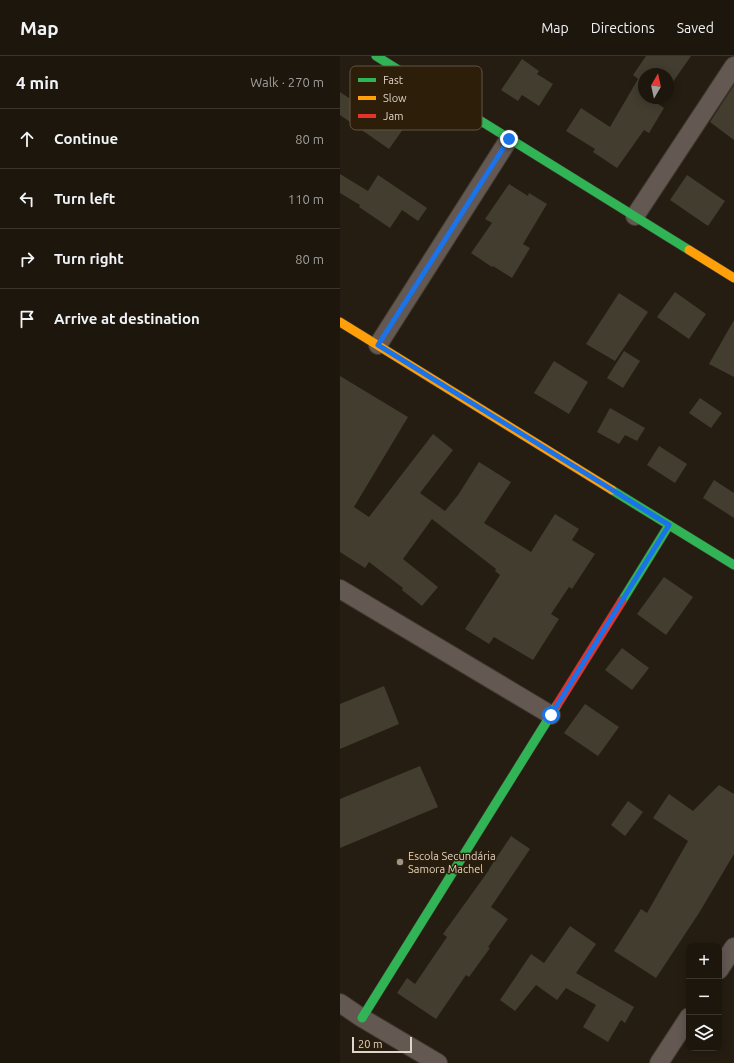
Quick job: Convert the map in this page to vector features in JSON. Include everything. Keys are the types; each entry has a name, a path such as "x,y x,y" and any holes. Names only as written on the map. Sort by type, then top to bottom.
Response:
{"street":[{"path":"387,59 398,66"},
{"path":"634,216 734,66"},
{"path":"482,121 734,278"},
{"path":"378,345 509,139"},
{"path":"340,322 734,565"},
{"path":"362,1018 669,525"},
{"path":"340,589 551,715"},
{"path":"722,965 734,947"},
{"path":"340,1003 362,1018 438,1063"},
{"path":"659,1063 686,1021"}],"building":[{"path":"646,56 691,56 674,80 674,68 638,68 638,79 633,75"},
{"path":"522,59 539,71 537,74 553,84 539,106 522,95 518,101 501,90"},
{"path":"638,79 638,104 658,104 664,108 649,133 644,130 617,168 593,152 595,149 566,131 581,108 610,127"},
{"path":"734,85 734,140 710,122"},
{"path":"340,92 350,99 350,122 340,115"},
{"path":"362,130 402,130 389,149"},
{"path":"340,174 368,191 378,175 427,208 418,221 402,210 390,228 359,207 360,205 340,193"},
{"path":"687,175 725,201 708,226 670,200"},
{"path":"509,184 528,196 529,193 547,204 523,244 530,248 512,278 471,253 492,223 485,219"},
{"path":"675,292 706,314 689,339 657,317"},
{"path":"619,293 648,312 615,361 586,344"},
{"path":"734,320 734,377 709,364"},
{"path":"624,351 640,361 623,388 607,378"},
{"path":"554,361 588,382 569,414 534,393"},
{"path":"340,376 408,417 354,507 369,517 433,434 453,450 420,493 445,511 458,495 479,462 511,482 484,523 531,552 555,514 579,529 572,540 595,554 572,589 569,587 551,614 559,619 533,660 494,637 489,644 465,629 500,575 495,571 496,569 432,519 403,559 438,587 422,606 402,590 403,588 369,562 365,568 340,552"},
{"path":"700,398 722,413 711,428 689,413"},
{"path":"610,408 645,428 637,441 625,435 619,444 597,432"},
{"path":"659,446 687,464 675,483 647,465"},
{"path":"714,480 734,493 734,518 703,498"},
{"path":"664,577 693,597 666,635 637,614"},
{"path":"622,648 649,668 632,690 605,670"},
{"path":"384,686 399,724 340,749 340,704"},
{"path":"585,704 619,727 598,756 564,733"},
{"path":"420,766 438,807 340,848 340,799"},
{"path":"719,785 734,794 734,854 699,913 656,978 614,951 641,909 647,913 688,841 653,818 669,794 693,811"},
{"path":"628,801 643,812 625,836 611,825"},
{"path":"511,836 530,849 491,907 508,919 488,947 490,948 469,977 466,975 436,1019 397,993 407,978 415,984 447,937 443,934 489,870"},
{"path":"570,926 596,944 576,973 634,1007 625,1023 621,1020 608,1042 583,1027 596,1005 566,988 557,1000 536,985 515,1011 500,1000 531,954 544,963"}],"traffic: fast":[{"path":"376,56 392,66"},
{"path":"482,122 689,250"},
{"path":"612,490 734,565"},
{"path":"622,601 669,525"},
{"path":"362,1018 557,705"}],"traffic: slow":[{"path":"689,250 734,278"},
{"path":"340,322 612,490"}],"traffic: jam":[{"path":"557,705 622,601"}],"place":[{"name":"Escola Secundária Samora Machel","path":"400,862"}],"route":[{"path":"509,139 378,345 669,525 551,715"}]}
